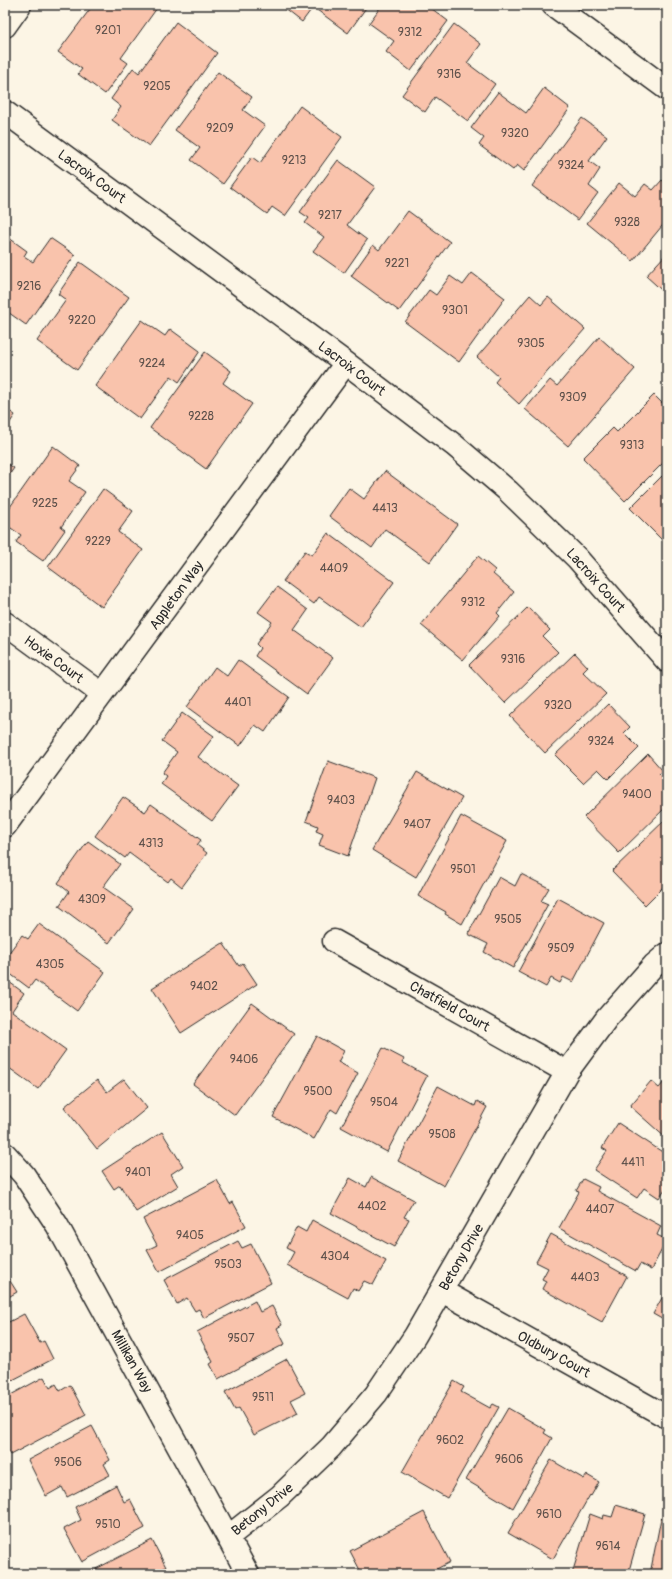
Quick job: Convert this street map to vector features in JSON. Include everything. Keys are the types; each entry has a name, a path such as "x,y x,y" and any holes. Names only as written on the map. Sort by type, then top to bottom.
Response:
{"street":[{"path":"5,26 20,5"},
{"path":"553,5 667,90"},
{"name":"Lacroix Court","path":"5,112 346,363 454,445 508,491 577,558 667,661"},
{"name":"Appleton Way","path":"5,826 346,363"},
{"name":"Hoxie Court","path":"5,623 102,694"},
{"name":"Chatfield Court","path":"334,941 567,1072"},
{"name":"Betony Drive","path":"228,1537 280,1496 331,1447 376,1394 415,1336 567,1072 607,1018 654,965 667,954"},
{"name":"Millikan Way","path":"5,1154 24,1175 57,1225 248,1574"},
{"name":"Oldbury Court","path":"442,1290 667,1417"}],"building":[{"path":"93,5 153,5 157,8 121,58 128,63 105,94 78,74 82,69 58,52"},
{"path":"280,5 368,5 348,33 313,7 302,22"},
{"path":"382,5 427,5 448,21 411,71 386,52 394,41 369,23"},
{"path":"645,5 655,5 651,10"},
{"path":"176,22 217,53 149,146 112,120 121,107 111,99 133,68 139,73"},
{"path":"454,24 481,44 467,63 495,84 468,121 435,97 425,112 402,95"},
{"path":"218,72 252,97 243,110 265,126 223,184 191,160 200,148 175,130"},
{"path":"544,88 570,108 524,171 517,165 513,170 479,145 484,138 471,128 498,92 526,113"},
{"path":"300,106 342,137 285,216 272,207 267,214 230,187 252,157 260,163"},
{"path":"582,118 607,136 589,161 600,169 589,186 598,193 578,220 532,186"},
{"path":"338,160 375,187 347,225 367,240 344,273 313,251 324,237 305,223 309,218 300,212"},
{"path":"662,180 667,184 667,220 633,261 587,223 619,183 635,196 645,184 653,190"},
{"path":"408,211 450,242 399,311 351,276 373,245 379,250"},
{"path":"5,235 27,251 24,256 33,262 50,238 75,255 26,325 5,310"},
{"path":"667,253 667,295 646,276"},
{"path":"80,262 129,297 77,370 37,341 66,300 58,294"},
{"path":"472,273 505,298 459,362 405,322 429,290 436,295 450,276 463,285"},
{"path":"530,295 541,305 548,297 585,329 519,404 495,382 499,377 477,357"},
{"path":"142,320 165,336 170,329 200,351 179,382 171,376 140,419 95,386"},
{"path":"599,337 635,369 568,446 525,409 550,380 557,386"},
{"path":"205,352 231,371 223,383 252,404 206,469 150,428"},
{"path":"654,395 667,408 667,459 625,501 583,458 613,428 617,432"},
{"path":"5,408 15,415 5,430"},
{"path":"53,446 80,466 69,481 85,492 61,527 65,530 43,561 16,542 21,535 5,524 5,514"},
{"path":"5,462 14,468 5,481"},
{"path":"385,471 457,524 430,562 385,529 372,548 329,516 349,488 364,499"},
{"path":"662,476 667,481 667,539 664,542 630,508"},
{"path":"103,489 133,511 118,532 143,550 102,607 48,567"},
{"path":"328,533 394,582 361,627 319,597 314,604 283,581 305,551 312,555"},
{"path":"478,556 495,570 493,574 514,592 497,613 500,616 463,660 421,625"},
{"path":"277,587 308,610 294,630 333,658 307,694 255,656 260,648 256,644 272,622 258,612"},
{"path":"528,607 550,630 543,637 558,652 505,703 469,665"},
{"path":"575,653 588,667 583,672 606,694 545,753 510,716"},
{"path":"238,660 289,697 265,732 255,725 240,746 187,707 215,667 227,676"},
{"path":"608,704 630,727 624,733 639,748 608,779 598,769 583,783 555,755"},
{"path":"182,713 214,736 198,757 238,786 212,821 161,784 166,776 162,773 177,752 162,741"},
{"path":"648,754 663,771 659,774 667,782 667,806 619,853 584,817"},
{"path":"328,761 375,778 348,856 319,845 323,834 316,831 318,826 306,821"},
{"path":"417,772 462,798 416,877 372,850"},
{"path":"123,797 145,812 151,804 201,840 197,845 207,853 182,887 171,878 168,882 129,853 125,858 95,836"},
{"path":"461,816 507,841 462,924 445,914 446,912 418,896"},
{"path":"667,818 667,883 645,905 612,871"},
{"path":"88,841 120,864 103,887 134,909 109,943 59,906 69,892 58,883"},
{"path":"521,874 549,888 541,901 548,904 513,968 484,952 488,944 468,934 499,877 515,886"},
{"path":"558,898 604,923 573,982 563,977 560,983 551,978 546,987 518,972"},
{"path":"39,924 105,972 77,1011 35,980 29,988 5,970 5,958 22,935 28,939"},
{"path":"223,943 239,966 243,963 257,984 181,1033 152,988"},
{"path":"5,979 24,993 12,1011 66,1050 38,1089 5,1065"},
{"path":"252,1003 294,1034 235,1115 193,1084"},
{"path":"317,1036 344,1051 338,1062 358,1073 337,1113 331,1109 314,1139 273,1117"},
{"path":"383,1048 404,1059 402,1062 427,1076 387,1152 341,1127"},
{"path":"124,1079 147,1108 97,1149 64,1107 97,1080 107,1092"},
{"path":"651,1081 659,1088 664,1082 667,1084 667,1139 630,1106"},
{"path":"438,1086 475,1106 477,1101 487,1107 444,1186 398,1161"},
{"path":"618,1123 667,1155 667,1186 659,1198 644,1188 637,1198 594,1170 607,1151 602,1148"},
{"path":"162,1132 183,1166 171,1174 178,1186 136,1212 120,1185 114,1189 102,1171"},
{"path":"371,1177 414,1200 404,1217 409,1219 394,1247 331,1213 350,1178 366,1187"},
{"path":"583,1179 599,1187 597,1191 661,1226 657,1235 667,1240 651,1270 640,1264 636,1271 559,1228 579,1192 576,1191"},
{"path":"217,1180 230,1204 233,1202 246,1226 159,1272 147,1250 157,1245 143,1219"},
{"path":"312,1220 386,1261 373,1285 364,1281 358,1291 353,1288 348,1298 287,1265 294,1252 286,1248 297,1227 306,1232"},
{"path":"551,1234 627,1276 602,1322 542,1289 546,1281 542,1279 548,1268 536,1262"},
{"path":"238,1241 242,1248 251,1244 271,1283 204,1318 199,1309 195,1311 187,1298 177,1304 164,1280"},
{"path":"5,1273 17,1292 5,1299"},
{"path":"667,1289 667,1322 653,1314"},
{"path":"255,1301 260,1312 272,1306 282,1325 277,1328 285,1344 218,1379 210,1364 213,1362 197,1332"},
{"path":"24,1314 40,1343 44,1341 53,1359 5,1384 5,1324"},
{"path":"287,1359 305,1393 291,1400 298,1413 254,1435 239,1408 235,1410 225,1392"},
{"path":"44,1377 50,1388 56,1384 60,1391 70,1385 86,1415 10,1455 5,1446 5,1398"},
{"path":"454,1381 464,1387 461,1392 490,1408 493,1404 499,1407 447,1498 402,1472"},
{"path":"508,1408 546,1430 544,1433 552,1438 513,1508 466,1480"},
{"path":"92,1426 110,1460 104,1464 110,1475 67,1497 62,1487 46,1496 28,1460"},
{"path":"551,1460 584,1479 587,1475 599,1482 553,1559 508,1533"},
{"path":"116,1485 124,1502 130,1499 145,1528 82,1562 64,1529 81,1520 75,1507"},
{"path":"616,1505 645,1514 628,1574 572,1574 590,1514 603,1519 604,1515 612,1517"},
{"path":"424,1512 450,1562 427,1574 362,1574 350,1551"},
{"path":"661,1518 667,1520 667,1574 650,1574"},
{"path":"152,1540 166,1567 160,1570 162,1574 88,1574 88,1573"}]}
